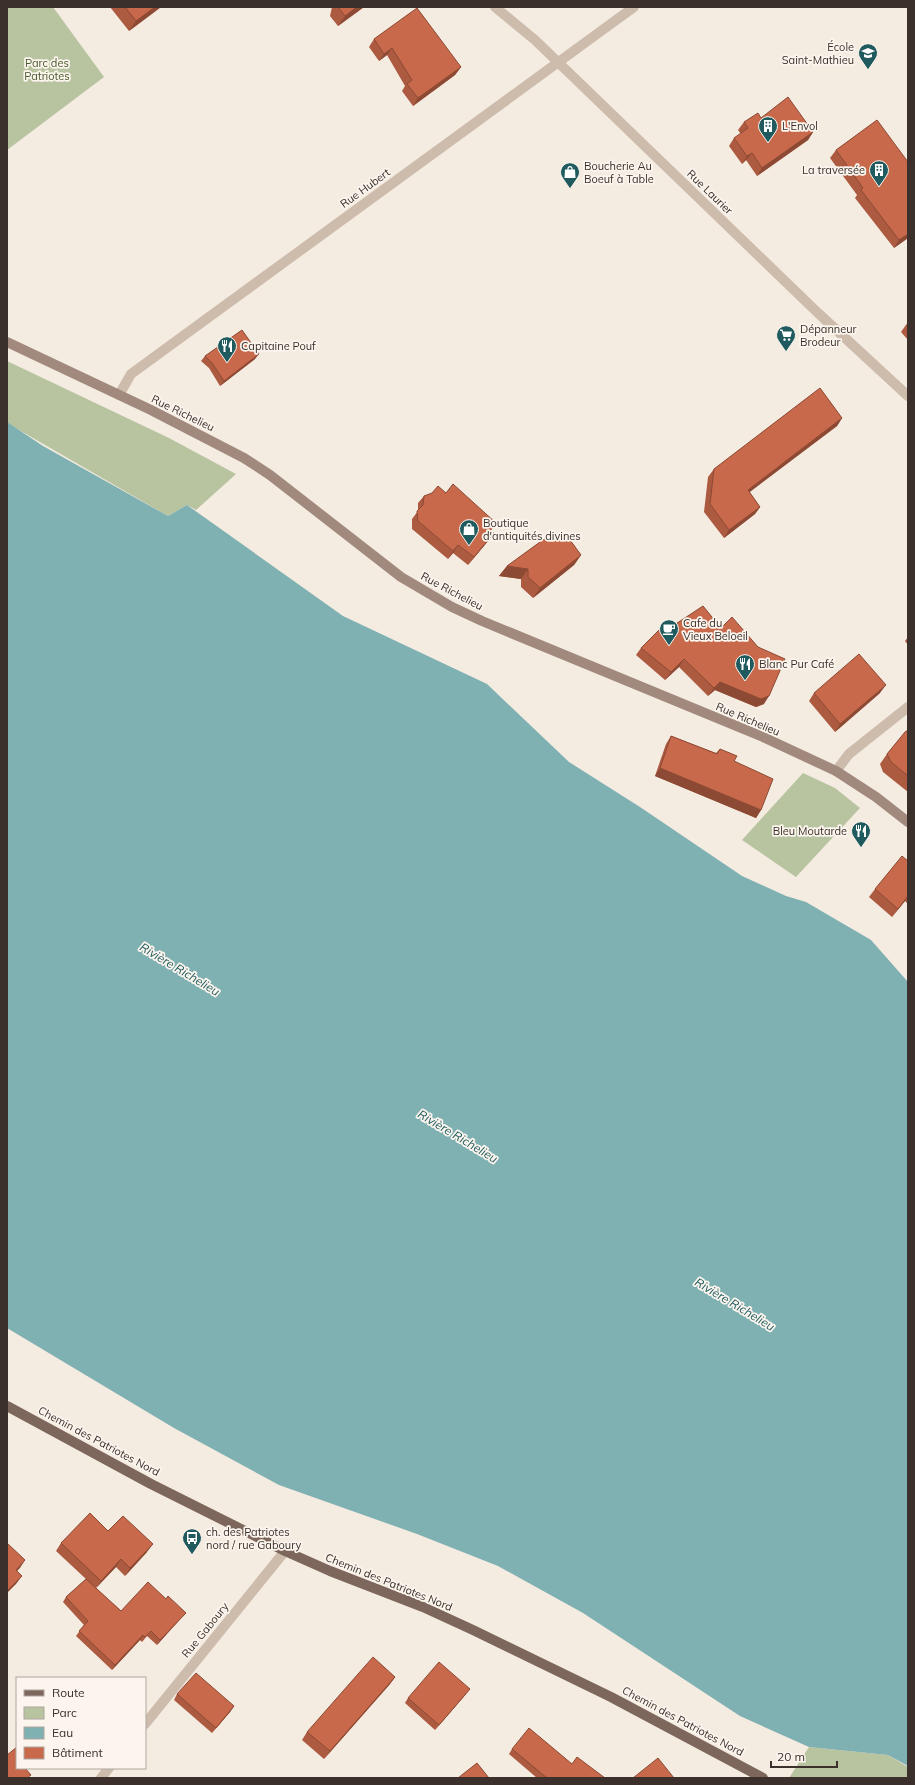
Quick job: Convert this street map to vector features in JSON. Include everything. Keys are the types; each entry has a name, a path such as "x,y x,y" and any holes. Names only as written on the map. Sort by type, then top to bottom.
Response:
{"main road":[{"name":"Rue Richelieu","path":"7,342 213,441 258,466 401,577 452,607 482,621 763,737 836,771 876,797 908,822"},
{"name":"Chemin des Patriotes Nord","path":"7,1406 152,1484 285,1551 330,1571 423,1607 466,1627 618,1701 764,1778"}],"street":[{"name":"Rue Laurier","path":"495,7 535,40 818,313 908,396"},
{"name":"Rue Hubert","path":"119,395 131,374 634,7"},
{"path":"836,771 848,754 908,707"},
{"name":"Rue Gaboury","path":"146,1723 285,1551"},
{"path":"101,1778 108,1769"}],"green space":[{"name":"Parc des Patriotes","path":"7,7 53,7 104,77 7,150"},
{"path":"7,361 169,438 236,474 196,510 187,505 168,516 7,423"},
{"path":"803,773 835,788 860,808 796,877 742,840"},
{"path":"809,1747 888,1755 908,1767 908,1778 789,1778"}],"water":[{"name":"Rivière Richelieu","path":"7,422 43,446 168,516 187,505 343,616 487,684 569,762 640,807 742,876 786,896 806,902 871,940 908,982 908,1766 888,1755 809,1747 740,1716 583,1613 498,1566 417,1534 279,1485 174,1428 7,1328"}],"building":[{"path":"125,7 155,7 136,21"},
{"path":"338,7 357,7 345,16"},
{"path":"417,8 461,67 418,98 407,84 412,80 392,48 384,54 374,39"},
{"name":"L'Envol","path":"788,97 813,132 762,168 752,153 747,156 734,138 748,128 744,122 758,113 761,118"},
{"name":"La traversée","path":"877,120 908,162 908,234 899,240 861,190 863,188 836,150"},
{"path":"242,330 259,354 224,381 212,363 205,356"},
{"path":"820,388 842,418 748,490 760,507 729,530 710,504 714,469"},
{"path":"453,484 496,523 490,531 494,533 474,557 458,545 453,551 418,521 417,511 423,505 424,496 432,493 438,486 446,493"},
{"path":"565,533 581,555 540,588 528,577 528,569 507,566 551,534 555,540"},
{"path":"703,606 721,628 732,617 758,647 785,659 769,696 761,699 720,682 714,688 684,659 671,672 641,648 660,629 665,631"},
{"path":"859,654 886,685 840,724 814,693"},
{"path":"908,730 908,776 891,762 887,754"},
{"path":"671,736 717,754 720,749 737,756 734,761 773,779 761,810 660,768"},
{"path":"902,856 908,861 908,896 898,909 875,889"},
{"path":"90,1513 108,1531 123,1516 153,1544 130,1568 121,1559 101,1581 61,1543"},
{"path":"7,1543 25,1560 16,1570 22,1576 7,1591"},
{"path":"86,1579 121,1611 148,1582 166,1599 168,1596 186,1613 160,1640 151,1631 145,1637 143,1635 115,1665 79,1631 88,1621 66,1597"},
{"path":"373,1657 395,1677 330,1751 307,1732"},
{"path":"439,1662 470,1689 439,1725 408,1698"},
{"path":"196,1673 234,1706 216,1728 177,1694"},
{"path":"529,1728 572,1764 577,1757 605,1778 547,1778 512,1749"},
{"path":"16,1748 16,1769 26,1769 31,1775 27,1778 7,1778 7,1755"},
{"path":"658,1758 674,1778 633,1778"},
{"path":"477,1763 489,1778 458,1778"}],"place":[{"name":"École Saint-Mathieu","path":"868,70"},
{"name":"L'Envol","path":"768,143"},
{"name":"La traversée","path":"879,187"},
{"name":"Boucherie Au Boeuf à Table","path":"570,189"},
{"name":"Dépanneur Brodeur","path":"786,352"},
{"name":"Capitaine Pouf","path":"227,363"},
{"name":"Boutique d'antiquités divines","path":"469,546"},
{"name":"Cafe du Vieux Beloeil","path":"669,646"},
{"name":"Blanc Pur Café","path":"745,681"},
{"name":"Bleu Moutarde","path":"861,848"},
{"name":"ch. des Patriotes nord / rue Gaboury","path":"192,1555"}]}
